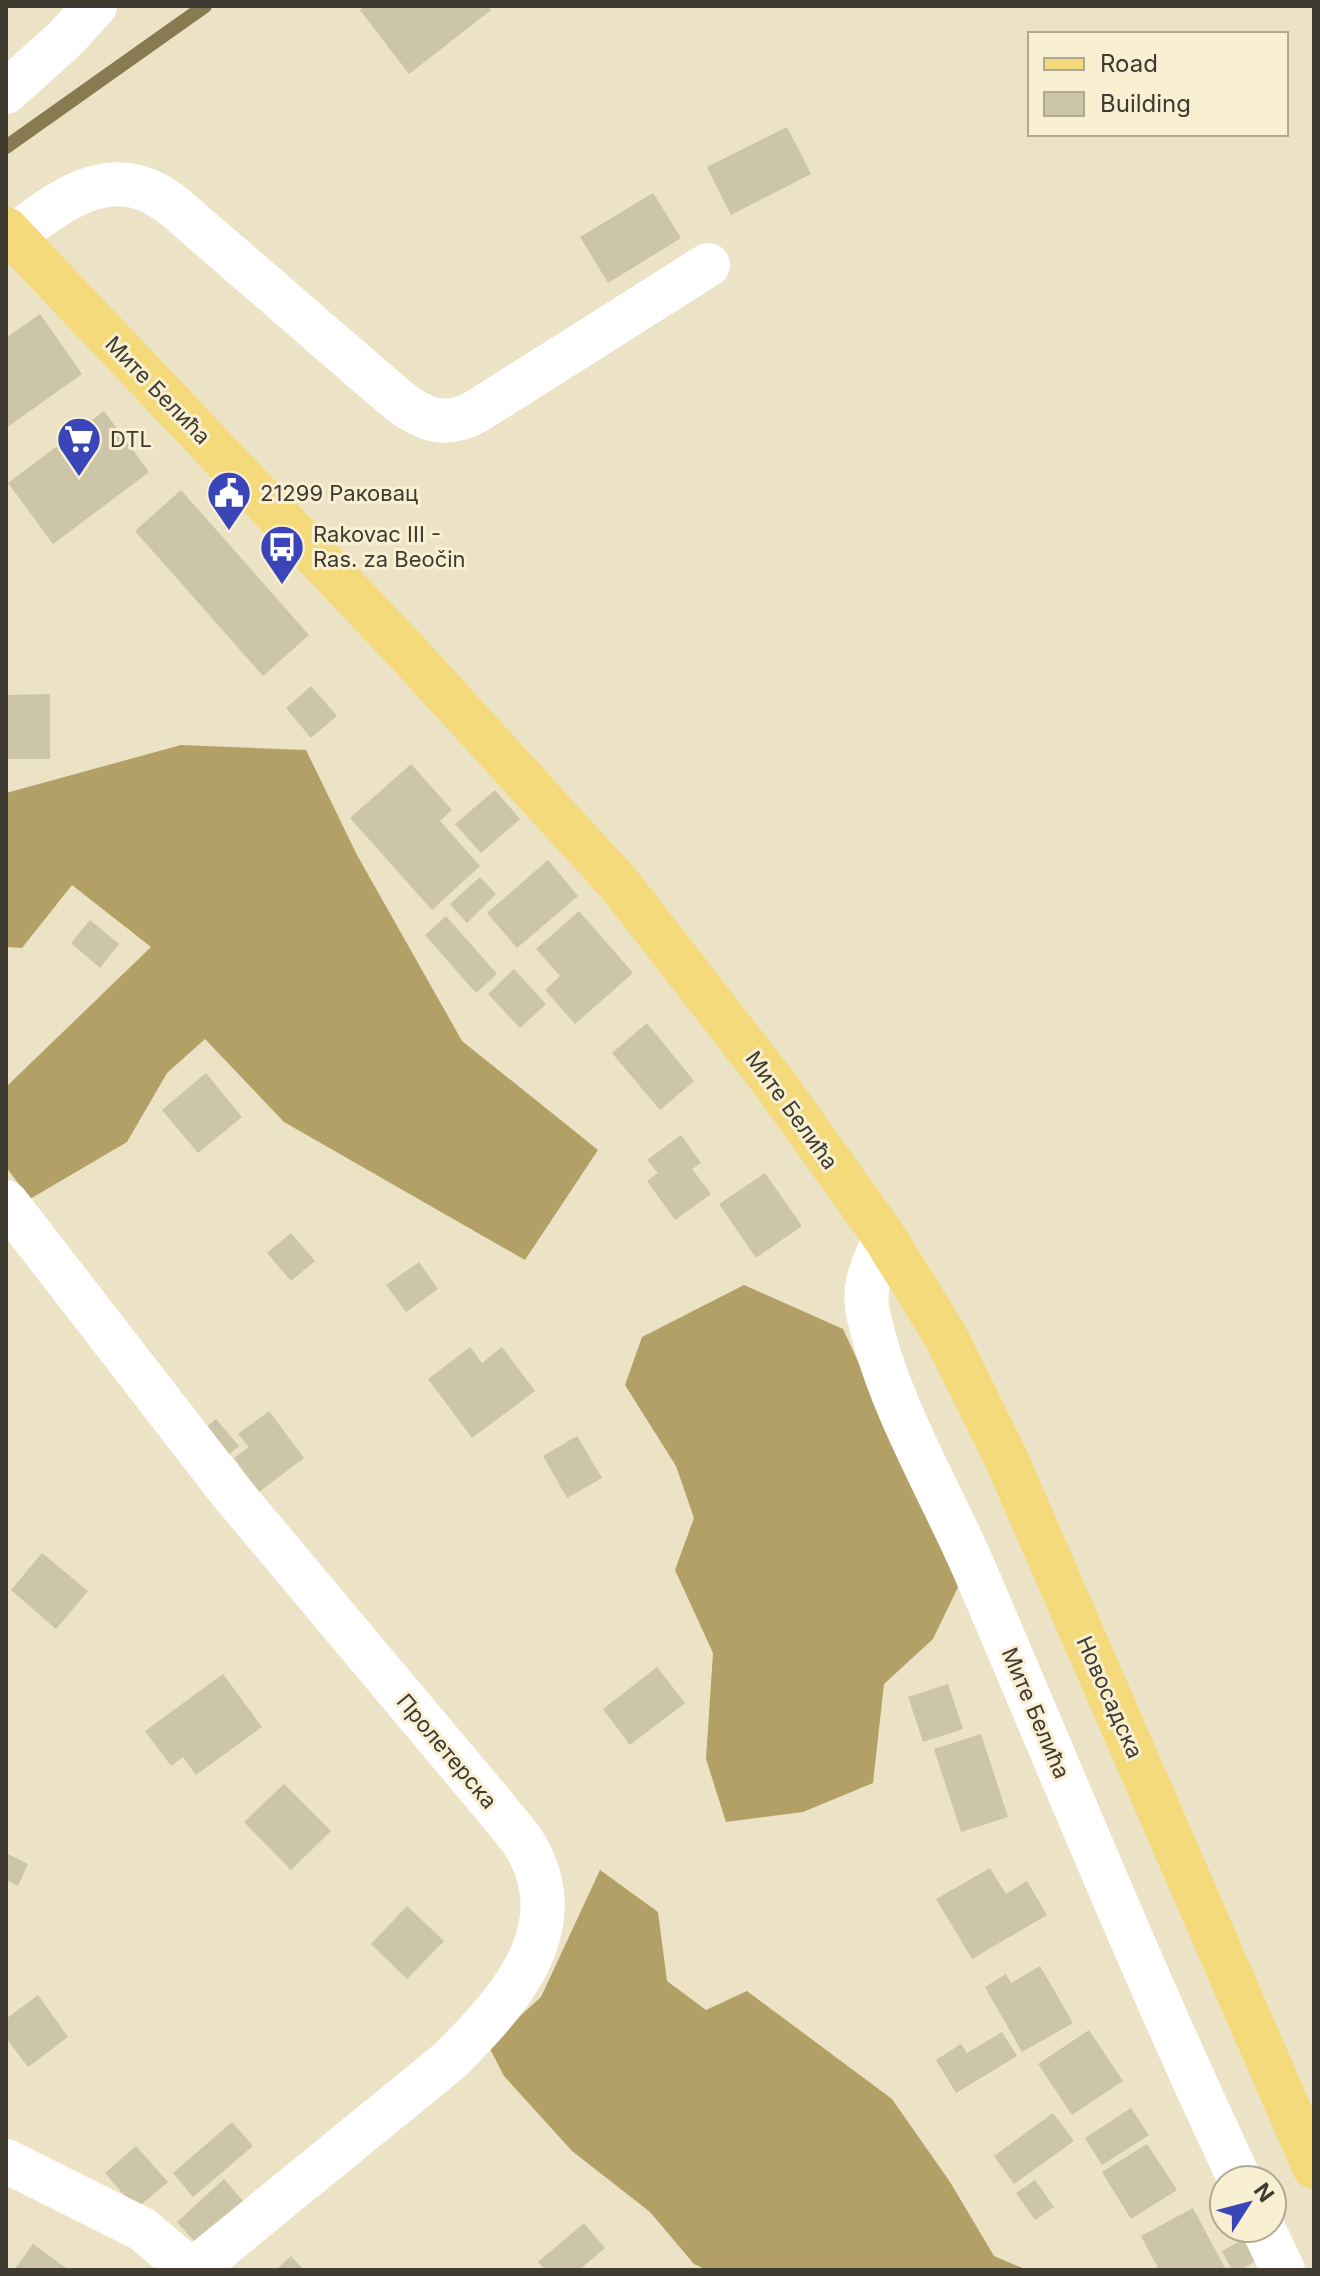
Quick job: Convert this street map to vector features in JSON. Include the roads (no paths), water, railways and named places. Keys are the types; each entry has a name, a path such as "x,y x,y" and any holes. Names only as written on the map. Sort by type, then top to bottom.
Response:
{"main road":[{"name":"Мите Белића","path":"8,236 408,653 620,885 775,1084 885,1238"},
{"name":"Новосадска","path":"885,1238 946,1337 1005,1456 1314,2167"}],"street":[{"path":"6,92 65,39 95,6"},
{"path":"8,236 85,188 106,183 145,188 162,196 402,404 427,420 444,422 462,420 708,265"},
{"name":"Пролетерска","path":"6,1202 230,1491 495,1807 529,1851 544,1892 539,1936 520,1982 486,2024 449,2061 192,2270"},
{"name":"Мите Белића","path":"885,1238 866,1287 877,1349 892,1390 956,1526 1233,2164"},
{"path":"6,2161 142,2229 192,2270"},
{"path":"1271,2244 1283,2270"}],"waterway":[{"path":"6,147 205,6"}],"place":[{"name":"DTL","path":"79,478"},
{"name":"21299 Раковац","path":"229,532"},
{"name":"Rakovac III - Ras. za Beočin","path":"282,586"}]}
